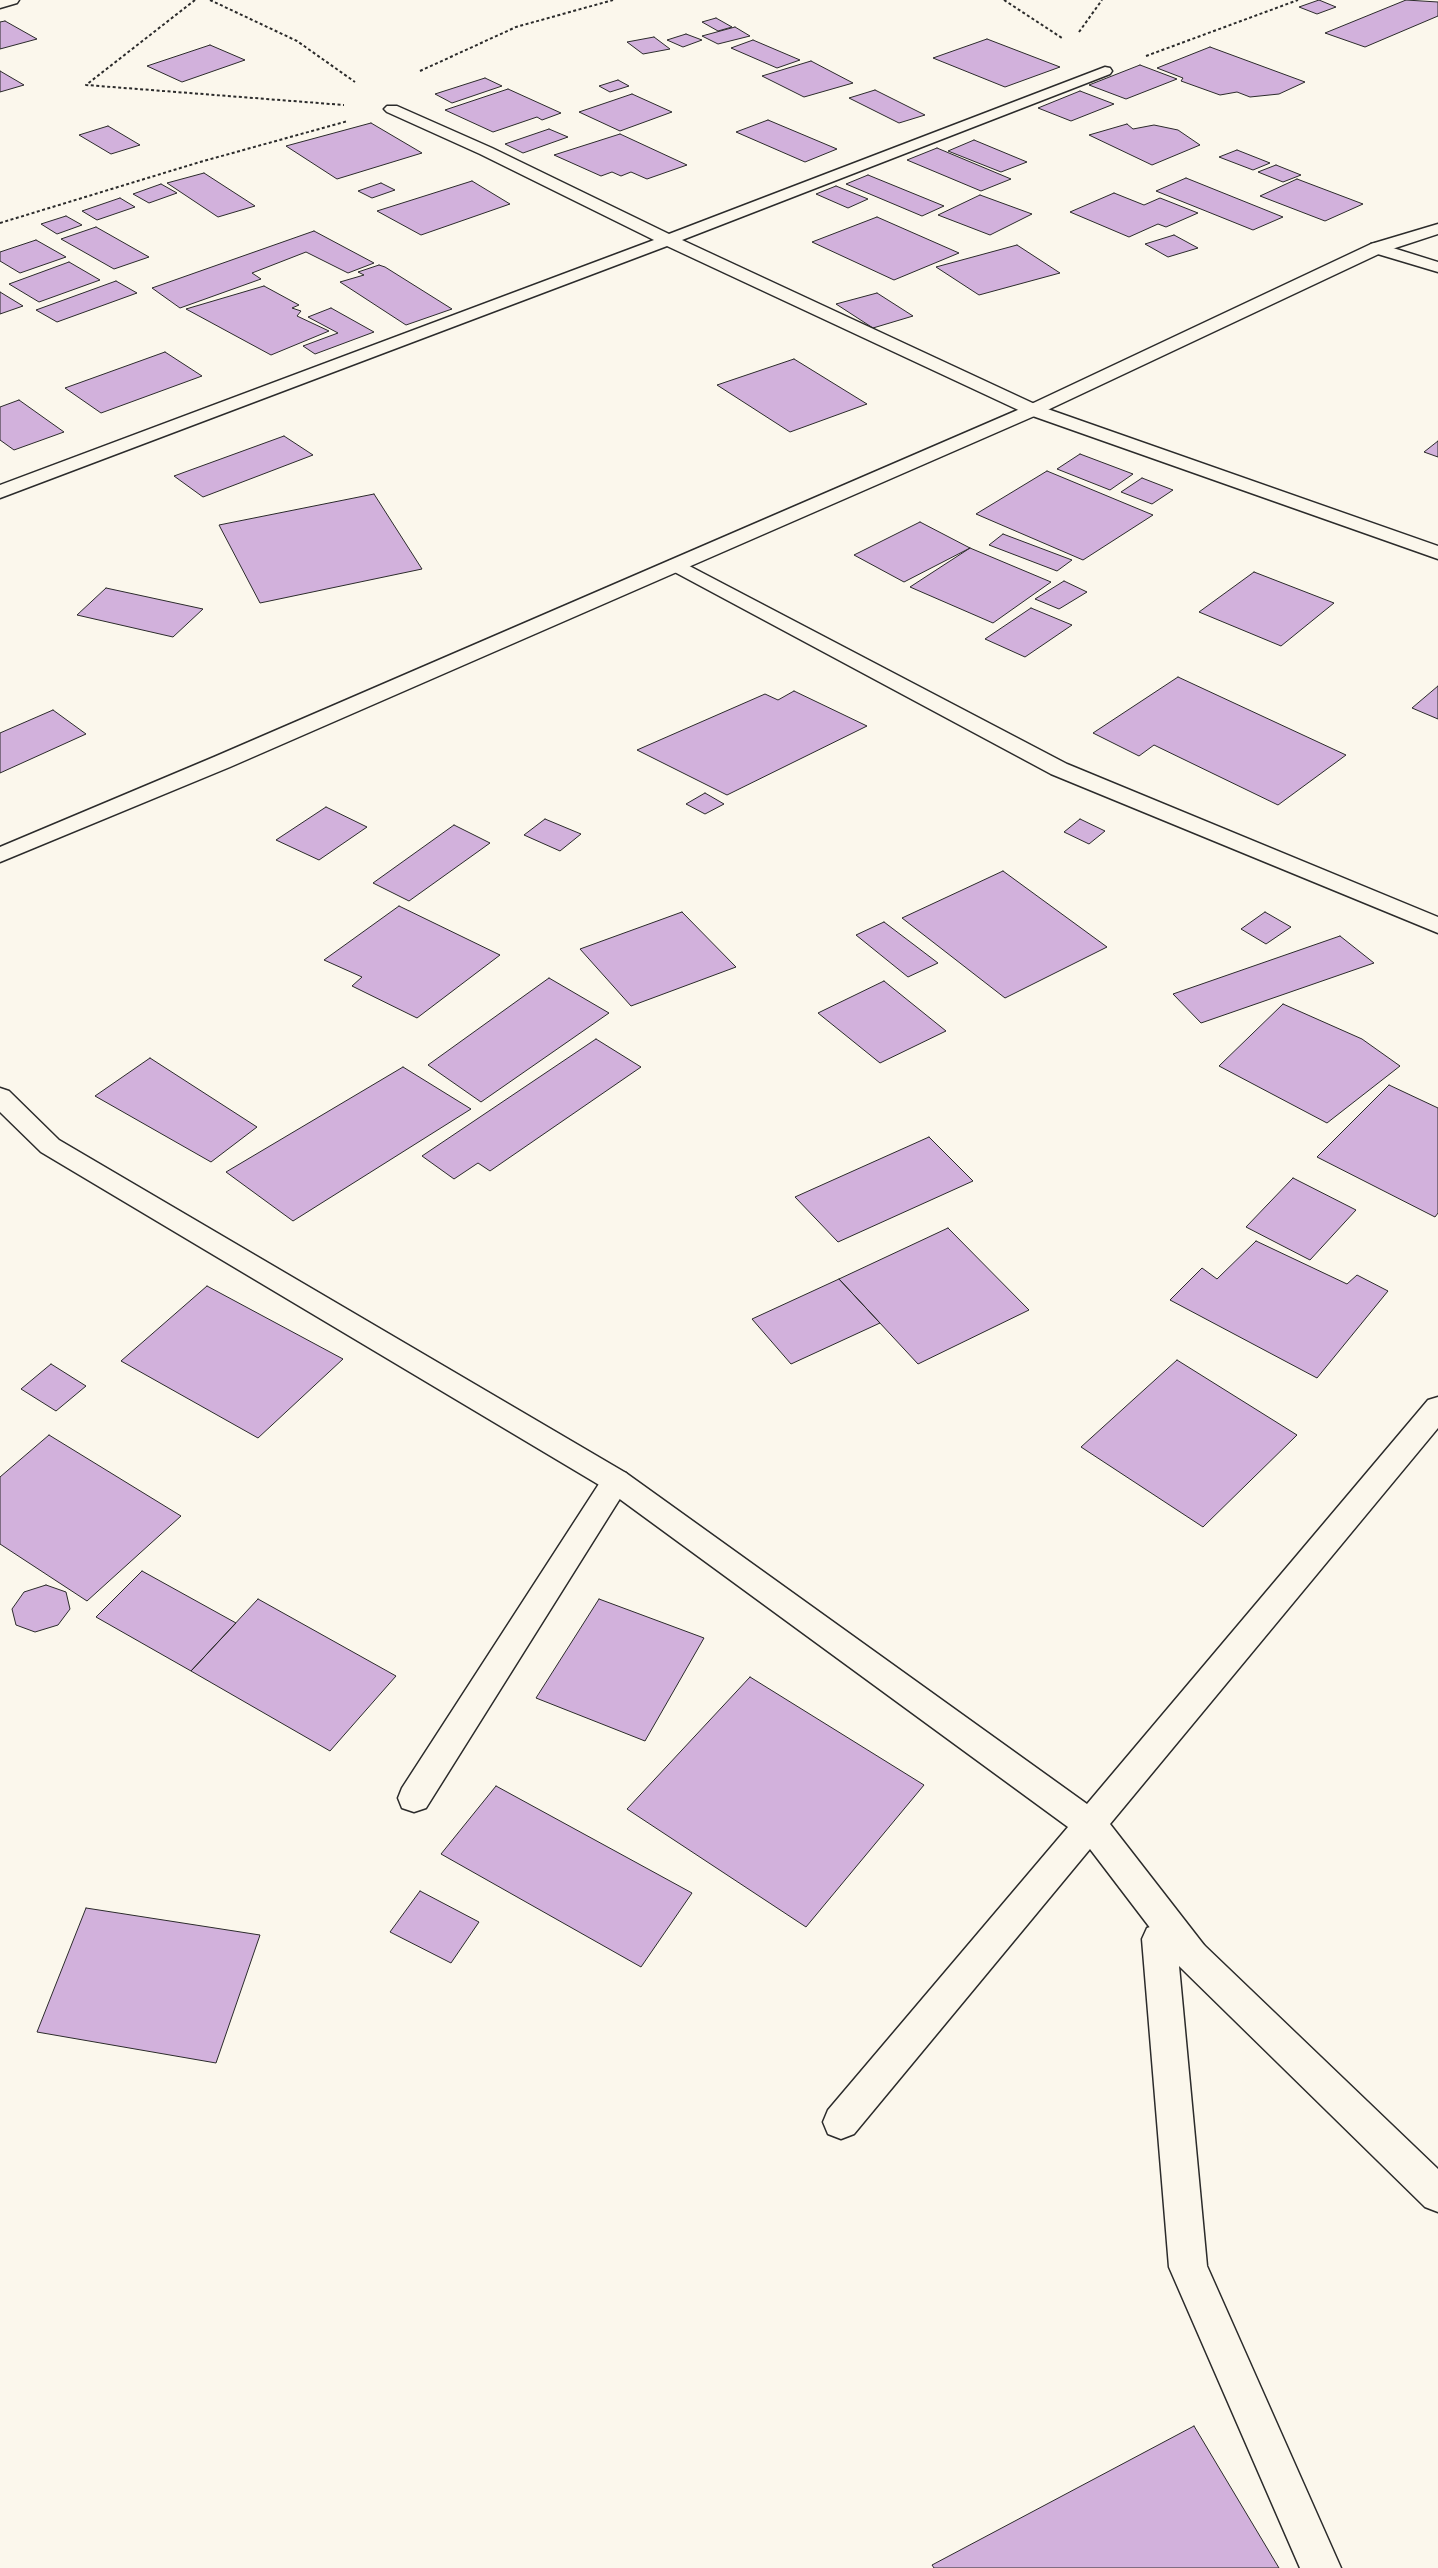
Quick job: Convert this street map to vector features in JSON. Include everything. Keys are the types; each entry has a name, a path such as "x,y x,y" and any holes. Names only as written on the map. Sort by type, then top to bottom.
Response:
{"street":[{"path":"0,4 12,0"},
{"path":"0,492 668,240 1104,71"},
{"path":"392,109 486,151 668,240 1033,410 1438,552"},
{"path":"0,855 1033,410 1378,248 1438,228"},
{"path":"1378,248 1438,267"},
{"path":"676,565 1059,769 1438,926"},
{"path":"0,1098 50,1146 616,1481 1091,1825 1192,1956 1438,2194"},
{"path":"840,2122 1091,1825 1438,1408"},
{"path":"414,1798 616,1481"},
{"path":"1192,1956 1159,1939 1188,2267 1321,2568"}],"path":[{"path":"195,0 86,85 392,109"},
{"path":"210,0 297,41 392,109"},
{"path":"0,223 200,162 392,109 413,74 516,27 613,0"},
{"path":"1004,0 1062,38"},
{"path":"1104,71 1298,0"}],"building":[{"path":"1319,0 1336,7 1317,14 1299,7"},
{"path":"1406,0 1438,2 1438,16 1365,47 1325,33"},
{"path":"716,18 732,27 718,31 702,22"},
{"path":"5,21 37,39 0,49 0,22"},
{"path":"735,27 750,36 718,44 702,36"},
{"path":"686,34 702,40 683,47 667,40"},
{"path":"654,37 670,49 643,54 627,42"},
{"path":"987,39 1060,67 1005,87 933,58"},
{"path":"753,40 800,60 777,68 731,48"},
{"path":"210,45 245,60 182,82 147,66"},
{"path":"1210,47 1305,82 1279,94 1250,97 1237,92 1220,95 1181,81 1183,78 1157,68"},
{"path":"811,61 853,83 804,97 762,76"},
{"path":"1140,65 1177,79 1126,99 1089,85"},
{"path":"0,71 24,85 0,92"},
{"path":"485,78 502,86 452,103 435,94"},
{"path":"618,80 629,86 610,92 599,86"},
{"path":"508,89 561,113 542,120 537,117 493,132 445,110"},
{"path":"875,90 925,115 899,123 849,98"},
{"path":"1080,91 1114,104 1071,121 1038,108"},
{"path":"632,94 672,112 620,131 579,112"},
{"path":"768,120 837,149 805,162 736,132"},
{"path":"371,123 422,153 337,179 286,146"},
{"path":"1127,124 1133,129 1154,125 1178,130 1200,145 1152,165 1089,135"},
{"path":"108,126 140,145 111,154 79,135"},
{"path":"549,129 568,137 523,153 505,144"},
{"path":"620,134 687,165 647,179 631,172 621,176 612,172 601,176 554,155"},
{"path":"974,140 1027,162 1001,172 948,151"},
{"path":"937,148 1011,179 981,191 907,160"},
{"path":"1237,150 1270,163 1253,170 1219,157"},
{"path":"1276,165 1301,175 1283,182 1258,172"},
{"path":"204,173 255,206 218,217 167,183"},
{"path":"868,175 944,206 922,216 846,184"},
{"path":"1186,178 1283,217 1253,230 1156,191"},
{"path":"1297,179 1363,204 1325,221 1260,196"},
{"path":"472,181 510,204 421,235 377,211"},
{"path":"381,183 395,190 372,198 358,191"},
{"path":"161,184 177,193 149,203 133,194"},
{"path":"836,186 868,199 848,208 816,194"},
{"path":"1114,193 1144,205 1160,198 1198,213 1166,227 1158,224 1129,237 1070,212"},
{"path":"980,195 1032,214 990,235 938,215"},
{"path":"120,198 135,207 97,220 82,211"},
{"path":"66,216 82,225 57,234 41,224"},
{"path":"877,217 959,253 894,280 812,242"},
{"path":"96,227 149,257 114,269 61,239"},
{"path":"314,231 374,263 348,273 306,252 252,273 261,279 180,308 152,288"},
{"path":"1174,235 1198,248 1168,257 1145,244"},
{"path":"36,240 66,257 20,273 0,261 0,252"},
{"path":"1017,245 1060,273 979,295 936,267"},
{"path":"69,262 100,280 39,302 9,284"},
{"path":"379,265 452,309 406,325 340,282 364,275 358,272"},
{"path":"116,281 137,293 57,322 36,310"},
{"path":"264,286 299,305 292,308 301,311 297,316 329,331 271,355 186,309"},
{"path":"0,292 23,306 0,314"},
{"path":"877,293 913,316 873,328 836,304"},
{"path":"331,308 374,332 315,354 303,346 338,333 308,317"},
{"path":"165,352 202,376 101,413 65,388"},
{"path":"794,359 867,404 790,432 717,385"},
{"path":"19,400 64,432 14,450 0,440 0,407"},
{"path":"284,436 313,455 203,497 174,476"},
{"path":"1438,441 1438,457 1424,452"},
{"path":"1080,454 1133,474 1110,490 1057,469"},
{"path":"1047,471 1153,515 1083,560 976,514"},
{"path":"1142,478 1173,490 1152,504 1121,492"},
{"path":"374,494 422,569 260,603 219,525"},
{"path":"920,522 970,548 904,582 854,555"},
{"path":"1003,534 1072,560 1057,571 989,545"},
{"path":"970,548 1051,582 993,623 910,587"},
{"path":"1254,572 1334,603 1281,646 1199,612"},
{"path":"1064,581 1087,592 1059,609 1035,599"},
{"path":"106,588 203,609 173,637 77,615"},
{"path":"1031,608 1072,625 1025,657 985,639"},
{"path":"1178,677 1346,755 1278,805 1154,745 1139,756 1093,733"},
{"path":"1438,686 1438,719 1412,708"},
{"path":"794,691 867,726 727,795 637,750 765,694 778,700"},
{"path":"53,710 86,734 0,773 0,733"},
{"path":"705,793 724,804 705,814 686,804"},
{"path":"326,807 367,827 319,860 276,840"},
{"path":"545,819 581,834 560,851 524,835"},
{"path":"1080,819 1105,831 1089,844 1064,832"},
{"path":"454,825 490,843 409,901 373,883"},
{"path":"1003,871 1107,947 1005,998 902,918"},
{"path":"399,906 500,955 417,1018 352,986 362,977 324,960"},
{"path":"682,912 736,967 631,1006 580,949"},
{"path":"1265,912 1291,927 1266,944 1241,929"},
{"path":"884,922 938,963 908,977 856,935"},
{"path":"1340,936 1374,963 1201,1023 1173,994"},
{"path":"549,978 609,1013 481,1102 428,1065"},
{"path":"884,981 946,1031 880,1063 818,1013"},
{"path":"1283,1004 1362,1039 1400,1066 1327,1123 1219,1066"},
{"path":"596,1039 641,1067 490,1171 478,1163 454,1179 422,1156"},
{"path":"150,1058 257,1127 211,1162 95,1096"},
{"path":"403,1067 471,1109 293,1221 226,1172"},
{"path":"1389,1085 1438,1108 1438,1213 1435,1217 1317,1157"},
{"path":"929,1137 973,1181 838,1242 795,1197"},
{"path":"1293,1178 1356,1210 1310,1260 1246,1227"},
{"path":"948,1228 1029,1310 918,1364 839,1279"},
{"path":"1256,1241 1347,1284 1357,1275 1388,1291 1317,1378 1170,1300 1202,1268 1217,1279"},
{"path":"839,1279 880,1323 791,1364 752,1319"},
{"path":"207,1286 343,1359 258,1438 121,1361"},
{"path":"1177,1360 1297,1435 1203,1527 1081,1447"},
{"path":"51,1364 86,1386 56,1411 21,1389"},
{"path":"49,1435 181,1516 87,1601 0,1544 0,1477"},
{"path":"142,1571 236,1623 191,1671 96,1617"},
{"path":"46,1585 66,1592 70,1609 58,1625 35,1632 16,1625 12,1609 24,1592"},
{"path":"258,1599 396,1676 330,1751 191,1671"},
{"path":"599,1599 704,1638 645,1741 536,1698"},
{"path":"750,1677 924,1785 806,1927 627,1809"},
{"path":"496,1786 692,1893 641,1967 441,1854"},
{"path":"420,1891 479,1922 451,1963 390,1932"},
{"path":"86,1908 260,1935 216,2063 37,2032"},
{"path":"1194,2426 1279,2568 934,2568 932,2565"}]}
